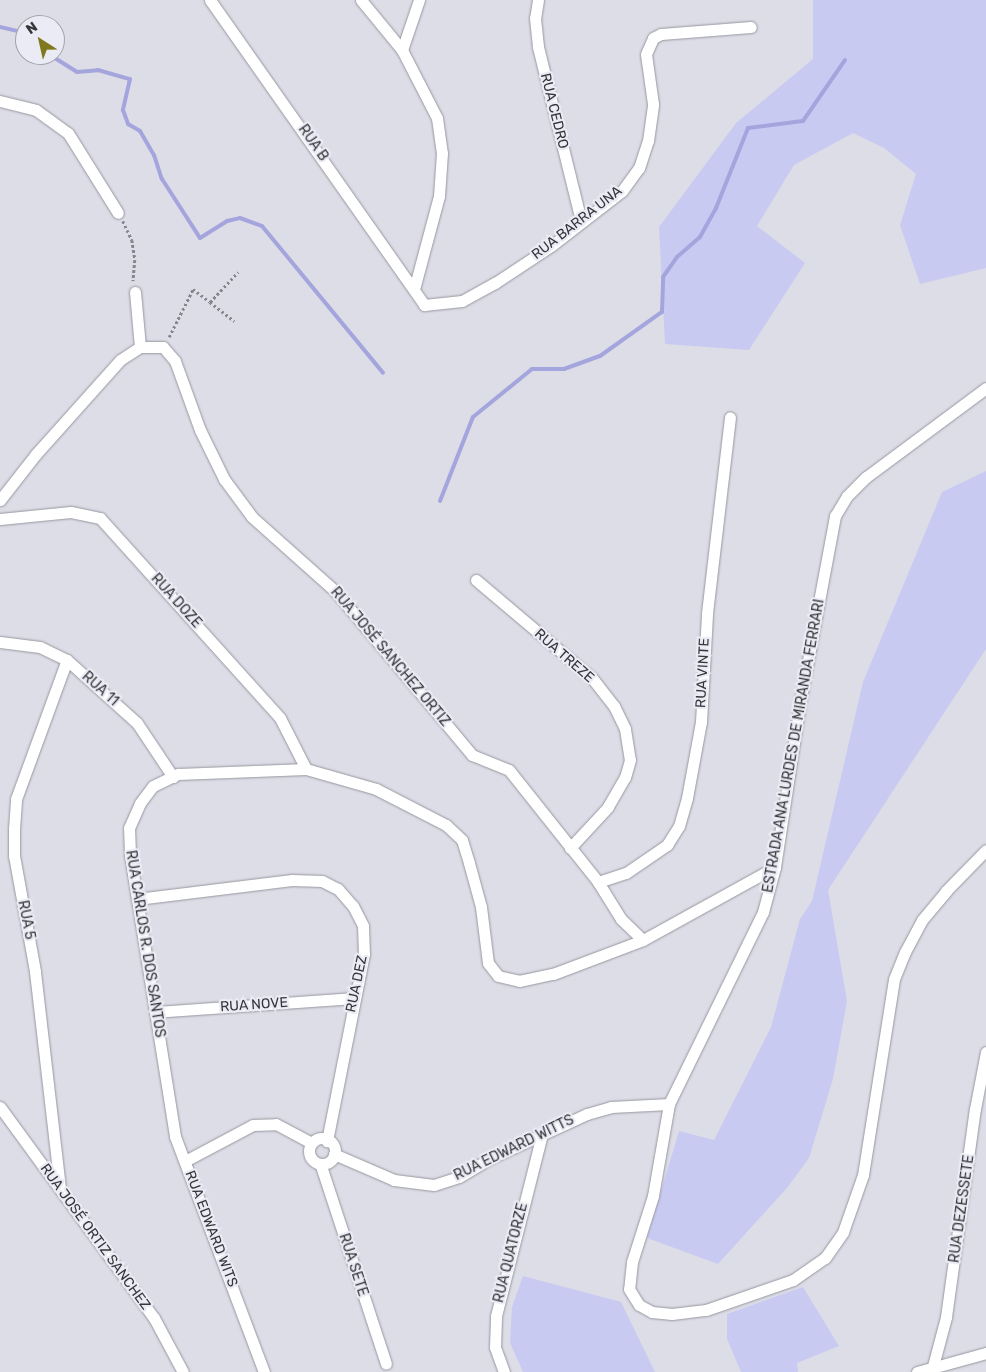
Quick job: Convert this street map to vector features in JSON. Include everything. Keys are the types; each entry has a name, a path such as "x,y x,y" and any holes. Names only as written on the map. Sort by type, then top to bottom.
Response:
{"street":[{"name":"RUA B","path":"210,0 414,289"},
{"path":"361,0 402,50 437,118 442,153 439,196 414,289"},
{"path":"402,50 419,0"},
{"name":"RUA CEDRO","path":"538,0 534,18 538,47 580,221"},
{"name":"RUA BARRA UNA","path":"414,289 424,304 462,301 551,246 580,221 622,191 639,168 648,142 653,104 646,54 652,38 661,34 751,27"},
{"path":"0,101 36,110 68,133 118,213"},
{"path":"135,292 140,346"},
{"path":"0,500 36,454 120,360 140,346 163,347"},
{"name":"RUA JOSÉ SANCHEZ ORTIZ","path":"163,347 175,361 200,430 224,479 252,517 336,591 472,755 509,770 598,882 621,919 643,940"},
{"name":"ESTRADA ANA LURDES DE MIRANDA FERRARI","path":"986,388 866,477 847,496 835,516 801,697 775,867 763,912 669,1104 653,1196 632,1262 629,1289 633,1299 652,1312 672,1314 706,1310 763,1292 810,1270 824,1258 843,1232 856,1203 863,1175 894,979 905,952 922,920 946,891 986,850"},
{"name":"RUA VINTE","path":"598,882 626,874 667,845 679,826 688,798 701,722 707,612 730,417"},
{"name":"RUA DOZE","path":"0,519 71,512 100,518 280,718 306,769"},
{"name":"RUA TREZE","path":"476,580 592,678 614,706 625,729 630,760 625,776 608,807 570,848"},
{"name":"RUA 11","path":"0,642 40,646 67,660 138,723 173,777"},
{"name":"RUA 5","path":"60,1188 35,971 14,856 14,829 16,799 67,660"},
{"name":"RUA CARLOS R. DOS SANTOS","path":"185,1161 175,1136 137,899 130,828 140,803 153,786 173,777 273,768 306,769 376,789 446,825 462,840 481,907 488,963 498,976 519,982 553,974 643,940 775,867"},
{"name":"RUA DEZ","path":"137,899 292,880 322,881 338,889 353,906 363,926 364,954 353,998 327,1141"},
{"name":"RUA NOVE","path":"156,1012 353,998"},
{"name":"RUA DEZESSETE","path":"933,1366 948,1307 974,1109 986,1052"},
{"name":"RUA EDWARD WITTS","path":"334,1154 394,1180 434,1185 459,1177 542,1134 611,1106 669,1104"},
{"name":"RUA JOSÉ ORTIZ SANCHEZ","path":"0,1107 154,1318 183,1372"},
{"name":"RUA EDWARD WITS","path":"264,1372 185,1161 253,1125 276,1124 310,1142"},
{"name":"RUA QUATORZE","path":"504,1372 495,1347 496,1316 542,1134"},
{"path":"317,1138 327,1141 334,1154 328,1164 321,1166 310,1151 310,1142 317,1138"},
{"name":"RUA SETE","path":"321,1166 386,1364"},
{"path":"917,1372 933,1366 986,1353"}],"path":[{"path":"118,213 132,240 135,292"},
{"path":"210,302 238,272"},
{"path":"163,347 193,289 234,321"}],"shaded area":[{"path":"813,0 986,0 986,268 920,284 900,225 916,174 884,148 853,133 794,165 757,226 805,263 749,350 665,344 659,227 736,123 813,59"},
{"path":"986,471 986,649 828,890 847,1001 833,1079 809,1158 787,1188 718,1264 647,1238 679,1131 714,1140 771,1027 800,919 812,901 863,682 942,492"},
{"path":"523,1276 621,1302 655,1372 523,1372 510,1343 512,1307"},
{"path":"803,1287 839,1346 797,1363 798,1372 741,1372 727,1339 727,1314"}],"waterway":[{"path":"0,27 15,31"},
{"path":"440,501 473,417 532,369 564,369 600,356 662,312 663,277 677,257 700,237 716,208 748,128 803,121 845,60"},
{"path":"65,64 77,72 98,70 130,79 123,110 128,124 140,131 154,155 162,179 200,238 227,221 240,218 262,226 383,373"}]}
